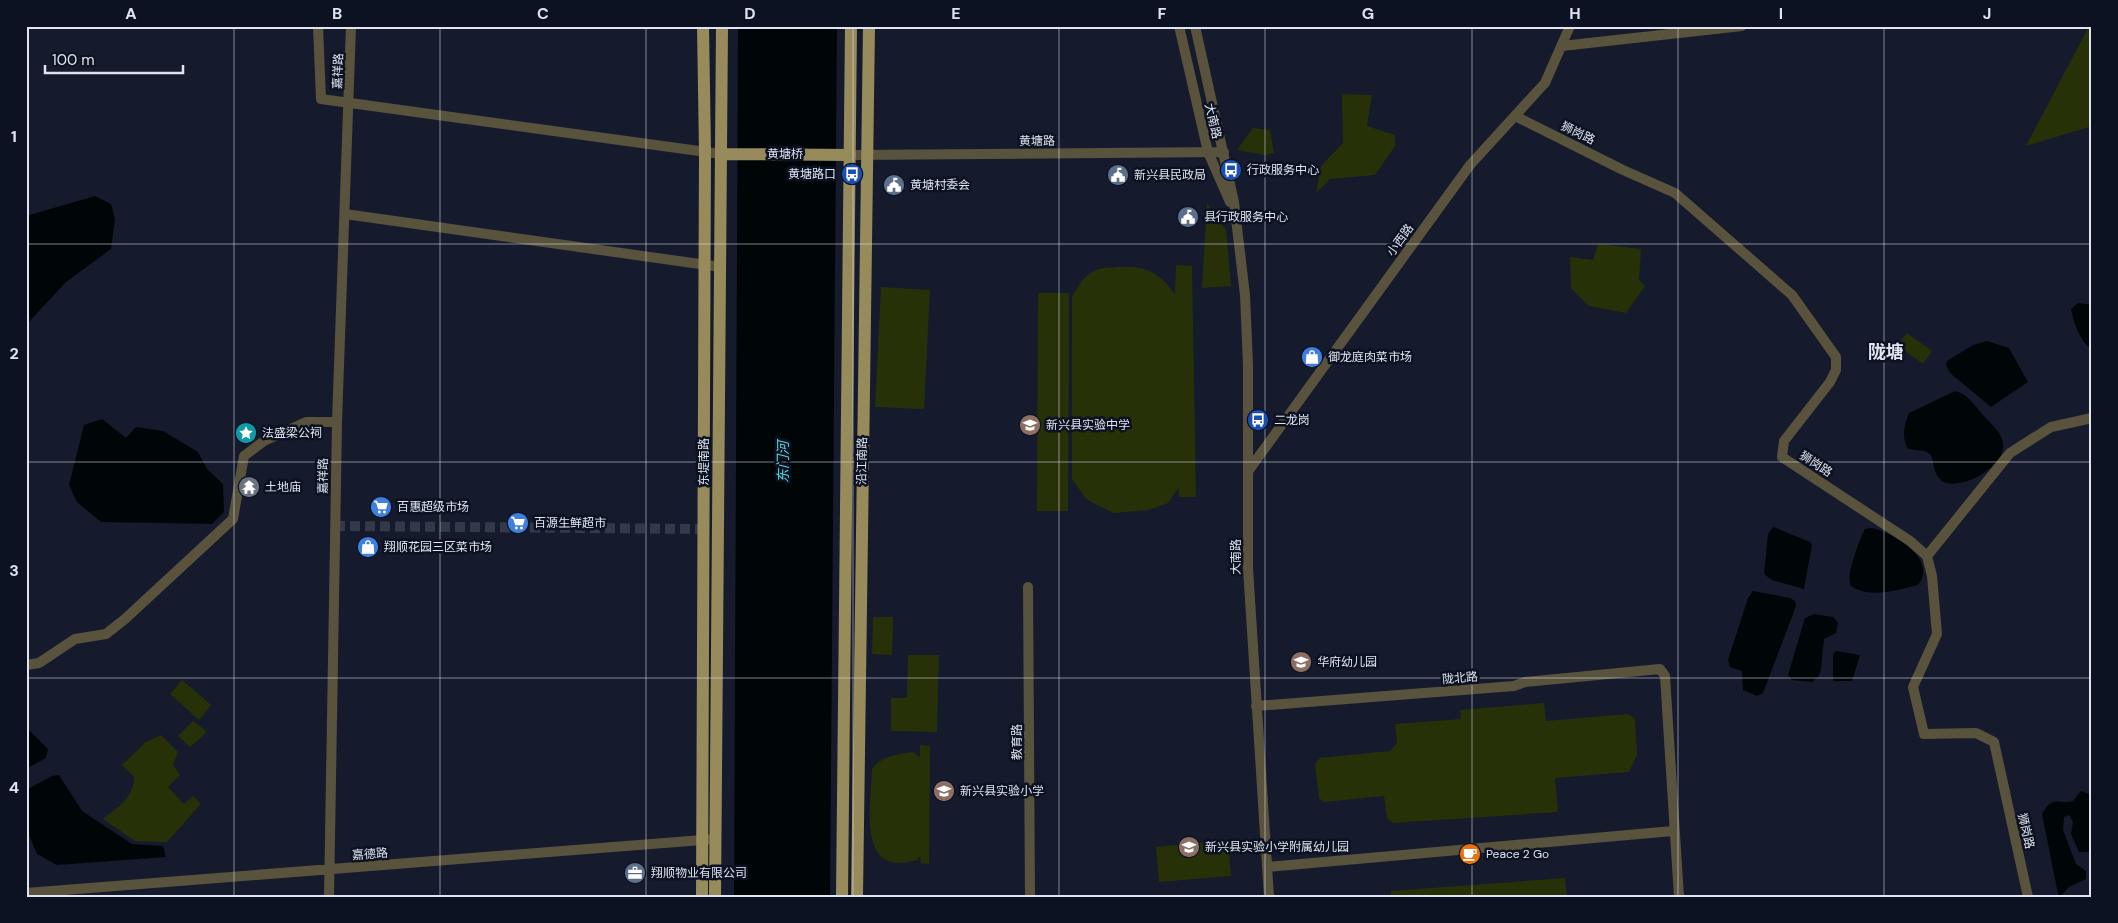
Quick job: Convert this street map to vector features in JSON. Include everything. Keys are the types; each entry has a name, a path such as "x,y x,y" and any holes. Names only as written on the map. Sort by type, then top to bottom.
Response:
{"main road":[{"name":"东堤南路","path":"703,26 709,840 715,897"},
{"name":"东堤南路","path":"702,897 709,840 720,267 722,26"},
{"name":"沿江南路","path":"842,897 852,26"},
{"name":"沿江南路","path":"857,897 869,26"},
{"name":"黄塘桥","path":"721,154 850,155"}],"street":[{"path":"318,26 321,99 721,154"},
{"name":"嘉祥路","path":"329,897 337,422 352,26"},
{"name":"大南路","path":"1178,26 1208,152 1236,217"},
{"name":"大南路","path":"1195,26 1224,152 1236,217 1245,295 1249,470 1248,568 1269,897"},
{"name":"小西路","path":"1249,470 1470,165 1544,83 1570,26"},
{"path":"1562,46 1742,26"},
{"name":"狮岗路","path":"1515,116 1623,170 1675,193 1792,295 1836,357 1836,370 1830,382 1784,441 1782,457 1910,541 1927,556 1932,576 1937,634 1913,687 1924,734 1976,733 1994,742 2028,897"},
{"name":"黄塘路","path":"850,155 1224,152"},
{"path":"345,214 720,267"},
{"path":"1927,556 2010,453 2051,427 2092,418"},
{"path":"26,666 39,663 75,639 106,634 125,619 233,519 244,456 264,441 306,422 337,422"},
{"name":"教育路","path":"1028,587 1030,897"},
{"name":"陇北路","path":"1256,706 1514,686 1525,682 1660,669 1664,672 1673,831"},
{"path":"1267,867 1673,831 1679,897"},
{"name":"嘉德路","path":"26,894 46,894 709,840"}],"green space":[{"path":"2089,26 2092,26 2092,126 2026,146"},
{"path":"1342,94 1372,95 1367,126 1395,135 1395,146 1375,175 1330,179 1316,193 1321,166 1343,143"},
{"path":"1253,128 1270,130 1274,153 1264,155 1237,150"},
{"path":"1207,203 1226,230 1231,286 1202,288"},
{"path":"1598,244 1641,249 1639,280 1645,286 1626,313 1589,306 1571,288 1570,257 1593,260"},
{"path":"1176,265 1192,266 1196,497 1179,497 1179,487 1168,503 1149,510 1114,513 1087,500 1072,479 1072,297 1082,281 1094,271 1102,268 1127,267 1136,267 1157,275 1175,294"},
{"path":"881,287 930,290 924,409 875,407"},
{"path":"1038,293 1069,293 1068,511 1037,511"},
{"path":"1907,333 1932,351 1923,364 1897,345"},
{"path":"873,617 893,617 892,655 872,654"},
{"path":"908,655 939,655 937,732 891,731 891,698 907,698"},
{"path":"182,680 211,705 199,720 170,694"},
{"path":"1544,703 1546,721 1628,714 1635,719 1637,755 1629,772 1555,778 1558,812 1393,823 1387,818 1384,796 1324,802 1319,798 1315,764 1320,758 1390,751 1397,743 1395,724 1461,719 1460,710"},
{"path":"193,721 205,730 206,733 190,747 178,736"},
{"path":"161,735 178,752 173,765 180,775 168,787 184,804 193,796 201,804 167,842 135,841 103,819 124,801 131,791 134,777 122,765 146,742"},
{"path":"920,745 930,746 929,864 921,863 920,856 917,860 898,863 884,859 876,849 871,836 870,802 872,769 885,758 896,755 913,752 920,757"},
{"path":"1228,840 1231,876 1159,882 1156,847"},
{"path":"1565,878 1567,897 1391,897 1391,891"}],"water":[{"name":"东门河","path":"738,26 837,26 830,897 734,897"},
{"path":"95,196 111,204 115,219 111,249 66,282 26,325 26,216"},
{"path":"2078,303 2092,305 2092,349 2084,342 2074,320 2071,309"},
{"path":"1987,341 2009,348 2028,382 1991,407 1950,373 1946,365 1947,361 1973,345"},
{"path":"1955,391 1967,397 1996,429 2001,436 2003,449 1992,467 1982,474 1959,483 1949,483 1941,480 1937,475 1931,455 1925,451 1908,449 1904,440 1904,431 1909,413"},
{"path":"102,419 126,438 136,427 163,431 198,452 207,469 223,484 224,512 212,524 101,522 77,502 69,485 84,425"},
{"path":"1773,527 1810,542 1812,545 1804,589 1772,580 1764,574 1768,534"},
{"path":"1872,528 1901,541 1918,557 1923,575 1918,585 1875,593 1859,590 1851,586 1851,566 1857,549 1865,529"},
{"path":"1753,591 1790,598 1795,601 1796,606 1763,693 1757,696 1743,690 1742,671 1730,667 1728,660 1748,598"},
{"path":"1814,614 1833,617 1838,623 1836,633 1824,639 1819,676 1812,682 1792,680 1788,675 1805,618"},
{"path":"1836,651 1860,655 1852,681 1833,681 1833,655"},
{"path":"26,727 48,749 46,758 26,769"},
{"path":"59,775 82,811 132,844 163,846 166,857 57,865 37,854 26,828 26,790 52,776"},
{"path":"2081,791 2092,795 2092,845 2088,852 2079,852 2071,834 2073,822 2069,815 2064,817 2063,830 2076,864 2086,871 2086,879 2069,887 2061,896 2058,894 2042,814 2052,802 2073,801"}],"tunnel":[{"path":"335,526 704,529"}],"place":[{"name":"行政服务中心","path":"1231,170"},
{"name":"黄塘路口","path":"852,174"},
{"name":"新兴县民政局","path":"1118,175"},
{"name":"黄塘村委会","path":"894,185"},
{"name":"县行政服务中心","path":"1188,217"},
{"name":"御龙庭肉菜市场","path":"1312,357"},
{"name":"二龙岗","path":"1258,420"},
{"name":"新兴县实验中学","path":"1030,425"},
{"name":"法盛梁公祠","path":"246,433"},
{"name":"土地庙","path":"249,487"},
{"name":"百惠超级市场","path":"381,507"},
{"name":"百源生鲜超市","path":"518,523"},
{"name":"翔顺花园三区菜市场","path":"368,547"},
{"name":"华府幼儿园","path":"1301,662"},
{"name":"新兴县实验小学","path":"944,791"},
{"name":"新兴县实验小学附属幼儿园","path":"1189,847"},
{"name":"Peace 2 Go","path":"1470,854"},
{"name":"翔顺物业有限公司","path":"635,873"}],"district":[{"name":"陇塘","path":"1886,352"}]}
